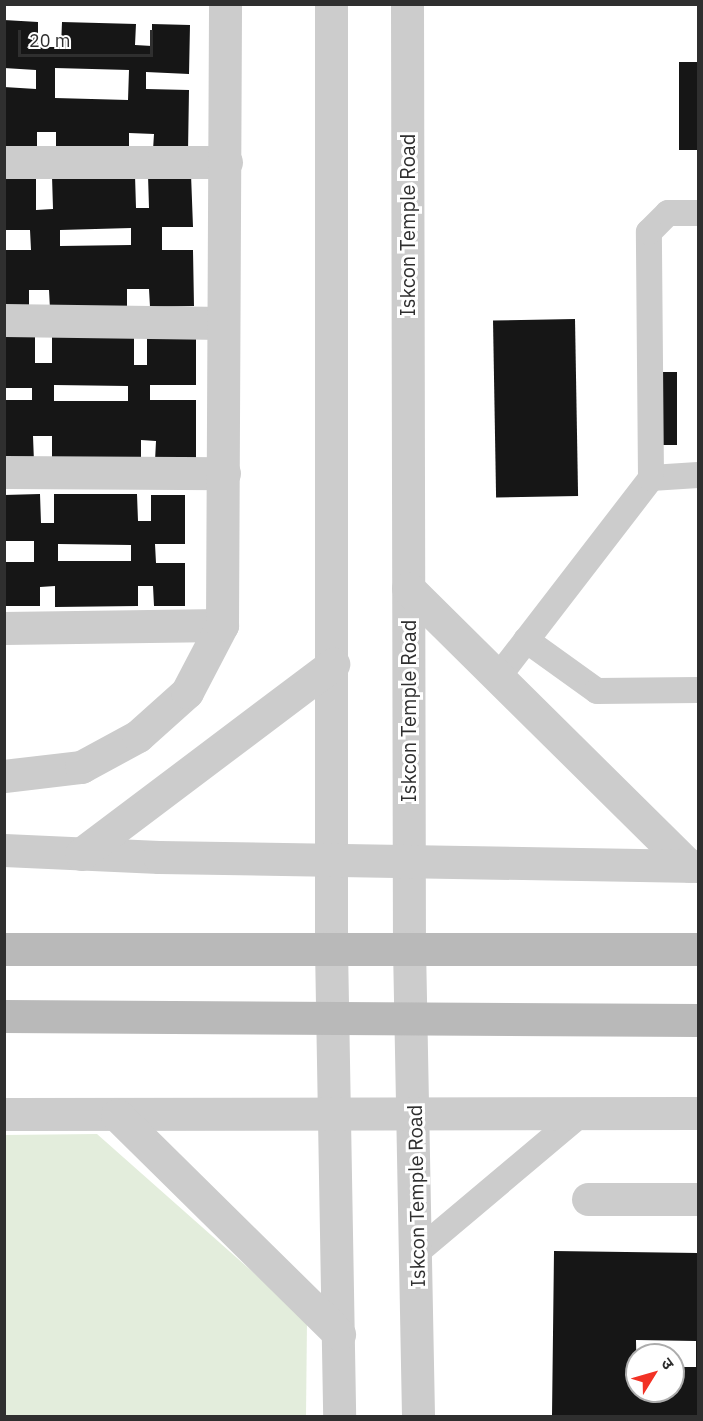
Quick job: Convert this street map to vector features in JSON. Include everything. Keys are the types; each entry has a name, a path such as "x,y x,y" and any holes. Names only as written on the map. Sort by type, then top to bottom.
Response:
{"street":[{"path":"4,776 81,767 138,736 186,692 222,625 225,4"},
{"path":"331,4 333,664 331,947 339,1416"},
{"name":"Iskcon Temple Road","path":"407,4 408,863 417,1252 418,1416"},
{"path":"4,162 226,162"},
{"path":"4,320 223,323"},
{"path":"4,472 224,473"},
{"path":"408,588 694,866"},
{"path":"4,627 222,625"},
{"path":"81,854 333,664"},
{"path":"4,850 408,863 694,866"},
{"path":"4,948 699,949"},
{"path":"4,1016 332,1016 699,1020"},
{"path":"4,1114 117,1115 414,1111 699,1113"},
{"path":"117,1115 339,1334"},
{"path":"588,1199 699,1199"}],"lane":[{"path":"498,677 651,478 649,232 668,213 699,213"},
{"path":"651,478 699,476"},
{"path":"526,640 597,691 699,690"},
{"path":"417,1252 582,1113"}],"green space":[{"path":"97,1134 307,1320 306,1416 5,1416 4,1135"}],"building":[{"path":"4,20 38,22 38,47 61,47 62,22 136,24 135,45 152,46 152,24 190,25 189,74 146,72 146,89 189,90 188,152 153,150 154,134 129,133 129,150 56,148 56,132 37,132 37,147 4,146 4,87 36,89 36,70 4,68","holes":["55,68 129,70 128,100 55,98"]},
{"path":"679,62 698,62 698,150 679,150"},
{"path":"191,174 193,227 162,227 162,250 193,250 194,306 150,307 149,289 127,289 127,307 50,309 49,290 29,290 29,309 4,309 4,250 31,250 30,230 4,230 4,177 36,176 36,210 53,209 52,176 135,175 136,208 149,208 148,175","holes":["131,228 131,245 60,246 60,230"]},
{"path":"575,319 578,496 496,497 493,320"},
{"path":"4,333 35,333 35,363 52,363 52,333 134,333 134,365 147,365 147,333 196,333 196,385 150,385 150,400 196,400 196,462 155,461 156,441 141,440 141,462 52,462 52,436 33,436 34,462 4,462 4,400 32,400 32,388 4,388","holes":["54,385 128,386 128,401 54,401"]},
{"path":"654,372 677,372 677,445 654,445"},
{"path":"40,494 41,523 54,523 54,494 137,494 138,521 151,521 151,495 185,495 185,544 155,544 156,563 185,563 185,606 154,606 153,586 138,586 138,606 55,607 55,586 40,587 40,606 4,606 4,562 34,562 34,541 4,541 4,495","holes":["58,544 131,545 131,561 58,561"]},
{"path":"554,1251 698,1253 698,1416 552,1416"}]}
